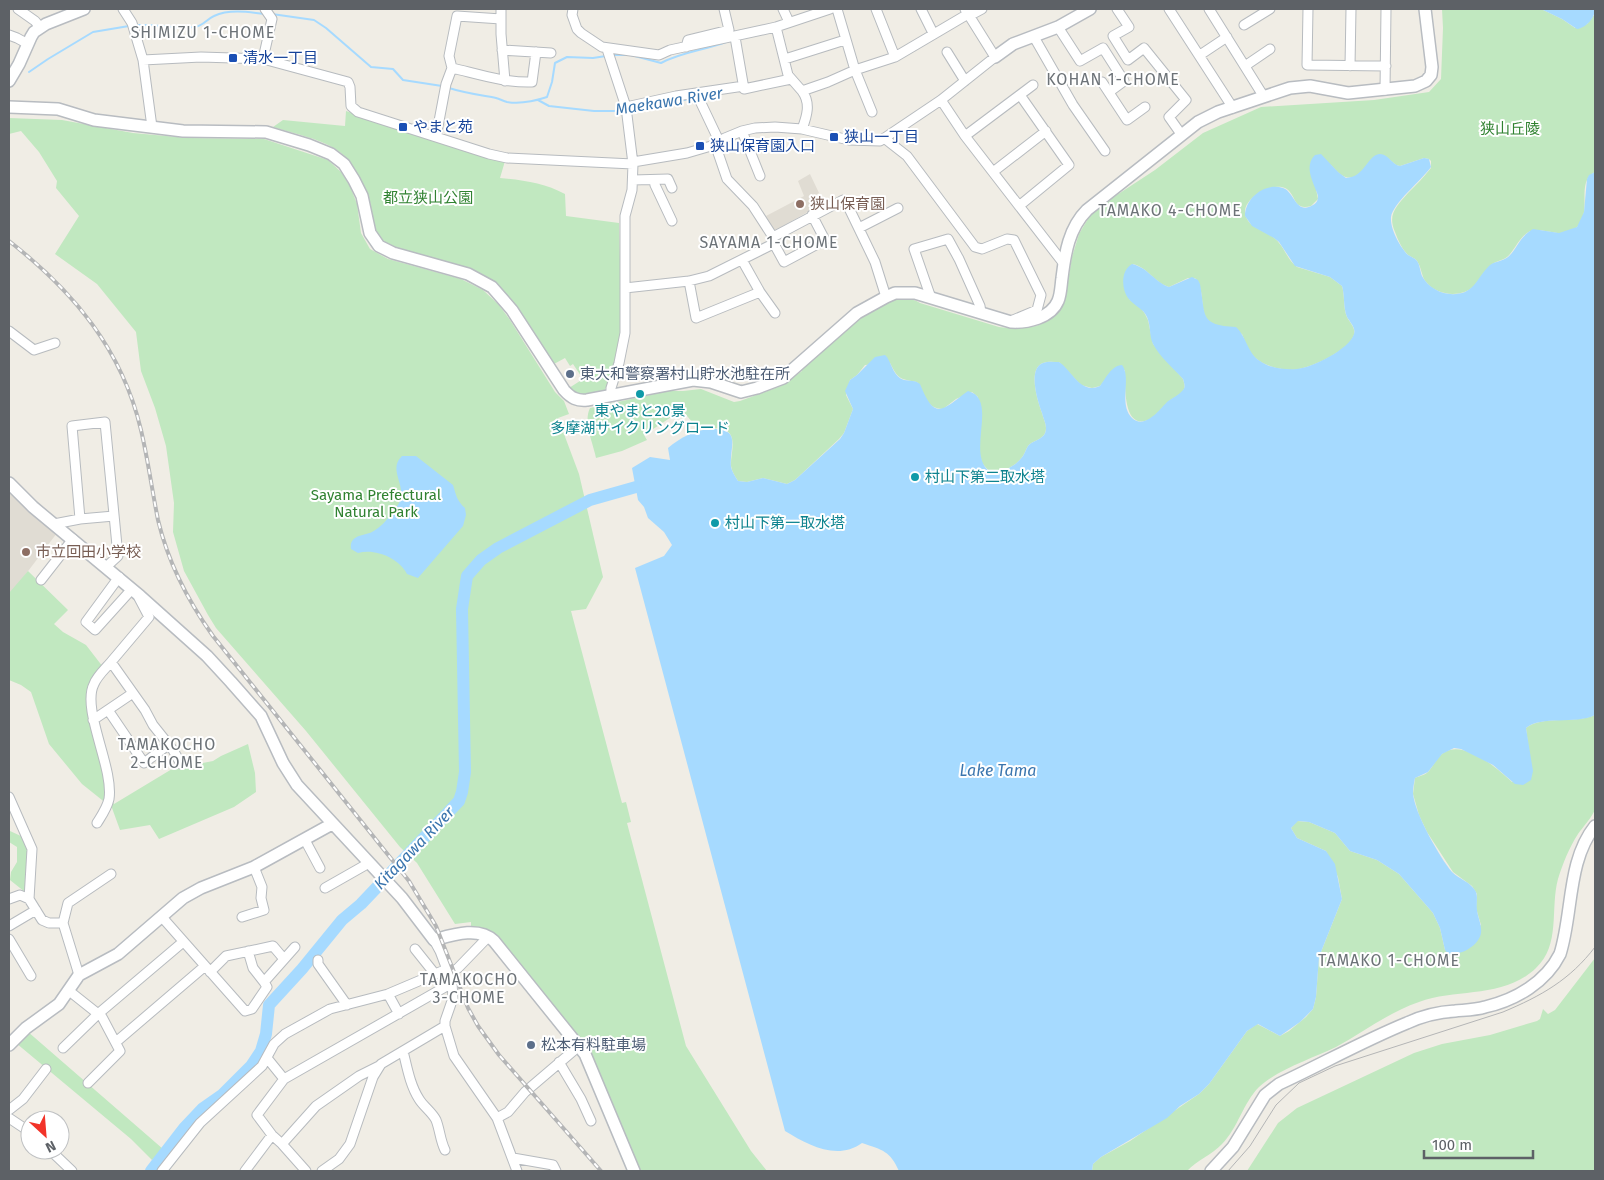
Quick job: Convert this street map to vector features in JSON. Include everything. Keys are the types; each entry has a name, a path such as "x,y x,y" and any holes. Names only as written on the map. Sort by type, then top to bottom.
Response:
{"street":[{"path":"18,9 40,27"},
{"path":"9,80 19,64 31,37 40,27 84,9"},
{"path":"124,9 133,26 143,60 152,127"},
{"path":"501,9 505,80"},
{"path":"573,9 572,14 577,29 608,54 626,109 633,163 632,190 625,216 625,333 610,396"},
{"path":"686,47 688,40 729,30 724,9"},
{"path":"784,9 789,22"},
{"path":"608,54 659,54 776,27 830,9"},
{"path":"837,9 854,70 872,112"},
{"path":"876,9 895,57"},
{"path":"921,9 933,33"},
{"path":"802,91 854,70 895,57 967,13 982,9"},
{"path":"143,60 201,57 263,59 348,82 351,106 358,112 489,154 507,158 633,163 687,153 742,131 755,128 802,129 849,140 876,141 884,138 941,100 1013,44 1058,27 1090,9"},
{"path":"1117,9 1128,27 1113,36 1128,60 1144,48 1186,100 1169,117 1181,134"},
{"path":"1170,9 1233,108"},
{"path":"1209,9 1264,97"},
{"path":"1244,25 1270,9"},
{"path":"1308,9 1307,65 1386,66"},
{"path":"1350,66 1351,9"},
{"path":"1385,90 1386,9"},
{"path":"9,107 58,109 94,120 197,132 266,132 309,145 332,154 344,164 362,196 370,233 379,246 388,251 459,271 484,282 498,293 508,304 560,385 570,397 585,401 693,380 711,382 741,392 764,386 783,378 857,313 895,293 909,292 1011,322 1031,320 1042,316 1052,310 1059,298 1072,230 1083,214 1181,134 1206,118 1296,86 1310,86 1348,93 1415,86 1426,81 1431,75 1432,64 1425,9"},
{"path":"436,137 445,87 452,68 449,56 455,12 501,19"},
{"path":"263,59 268,13"},
{"path":"967,13 995,57"},
{"path":"776,27 791,79 806,96 808,109 802,129"},
{"path":"1058,27 1080,61 1103,48 1124,81 1109,92"},
{"path":"9,35 28,44"},
{"path":"735,37 744,86"},
{"path":"1034,37 1073,106 1105,151"},
{"path":"1200,55 1227,37"},
{"path":"785,59 845,40"},
{"path":"1245,66 1270,49"},
{"path":"502,50 551,53"},
{"path":"452,68 520,83 532,82 536,52"},
{"path":"947,52 966,81"},
{"path":"626,109 676,96 699,97 744,86 744,88 791,79"},
{"path":"1102,82 1128,120 1145,107"},
{"path":"965,136 1033,85"},
{"path":"1019,206 1069,165 1020,95"},
{"path":"699,97 717,142 727,179 752,206 773,239 784,262 826,240 812,215"},
{"path":"941,100 992,172 1064,264"},
{"path":"742,131 760,176"},
{"path":"992,172 1046,131"},
{"path":"884,138 907,156 975,247 982,249 1007,239 1014,240 1017,244 1041,294 1038,310 1011,322"},
{"path":"633,180 668,179 672,188"},
{"path":"654,180 672,221"},
{"path":"625,288 688,281 714,274 768,248 773,239 812,215 843,200 846,202 875,262 886,297"},
{"path":"859,228 898,208"},
{"path":"931,298 914,249 948,239 980,306 980,313"},
{"path":"742,260 760,292 775,313"},
{"path":"688,281 696,318 760,292"},
{"path":"9,331 34,350 55,343"},
{"path":"80,519 72,426 105,422 118,556 106,567"},
{"path":"9,483 54,524 119,577 207,656 254,706 266,724 289,773 297,785 390,885 434,940 449,975 453,998 445,1026 456,1060 498,1118 517,1171"},
{"path":"54,524 80,519 114,516"},
{"path":"41,580 73,539"},
{"path":"119,577 86,622 95,630 136,592"},
{"path":"97,823 106,806 109,785 93,720 91,695 93,684 149,617 136,592"},
{"path":"110,662 181,764"},
{"path":"93,720 133,693"},
{"path":"108,710 144,763 168,745"},
{"path":"9,797 32,849 29,899"},
{"path":"9,1045 26,1028 59,1004 79,975 118,954 161,916 192,892 254,867 332,824"},
{"path":"1211,1171 1233,1147 1264,1095 1279,1084 1405,1023 1434,1014 1492,1005 1518,995 1544,978 1556,963 1560,954 1576,867 1585,842 1595,826"},
{"path":"305,840 320,868"},
{"path":"325,888 338,884 369,863"},
{"path":"242,917 264,910 261,898 262,887 254,867"},
{"path":"79,975 63,923 68,903 111,874"},
{"path":"9,899 20,895 29,899 42,920 63,923"},
{"path":"9,926 36,910"},
{"path":"161,916 245,1011 252,1009 267,988 253,968 248,951"},
{"path":"434,940 473,933 488,937 504,953 585,1054 634,1171"},
{"path":"306,1171 272,1135 257,1115 284,1079 399,1014 458,968 488,937"},
{"path":"9,938 31,976"},
{"path":"64,1048 98,1014 183,942"},
{"path":"116,1042 226,956 273,946 284,959"},
{"path":"264,982 295,947"},
{"path":"415,949 435,974"},
{"path":"318,960 318,964 347,1005"},
{"path":"162,1171 200,1123 262,1066 274,1044 285,1034 321,1013 388,994 435,974 449,975"},
{"path":"68,990 102,1017 120,1051 88,1083"},
{"path":"388,994 399,1014"},
{"path":"282,1144 316,1106 360,1076 445,1026"},
{"path":"498,1118 508,1112 520,1098 579,1046"},
{"path":"403,1051 412,1083 419,1099 436,1119 440,1140 445,1150"},
{"path":"266,1058 284,1079"},
{"path":"559,1062 581,1099 591,1121"},
{"path":"322,1171 339,1159 350,1144 373,1077 381,1064"},
{"path":"9,1110 22,1099 46,1070"},
{"path":"9,1118 20,1125"},
{"path":"245,1171 272,1135"},
{"path":"513,1158 553,1165 556,1171"},
{"path":"60,1160 72,1171"}],"shaded area":[{"name":"狭山保育園","path":"810,174 819,193 809,199 813,209 776,230 773,229 766,216 804,196 798,181"},
{"name":"市立回田小学校","path":"9,492 57,533 13,591 9,593"}],"green space":[{"name":"狭山丘陵","path":"1442,9 1541,9 1562,19 1575,28 1587,24 1595,14 1595,172 1589,176 1586,182 1582,221 1571,231 1564,233 1532,230 1527,233 1508,256 1491,265 1469,290 1450,294 1431,287 1424,280 1417,261 1408,255 1402,247 1393,226 1394,211 1431,168 1431,161 1429,159 1424,158 1400,166 1389,159 1374,157 1364,170 1349,178 1338,172 1331,165 1316,189 1318,199 1311,206 1301,206 1285,188 1275,187 1265,190 1251,199 1245,210 1248,221 1277,240 1297,267 1330,277 1342,286 1344,306 1354,335 1351,341 1339,352 1314,365 1289,370 1262,363 1250,352 1242,334 1220,327 1208,320 1205,316 1200,289 1195,278 1188,278 1169,287 1159,282 1143,268 1133,264 1129,299 1141,308 1145,314 1153,344 1183,379 1184,385 1184,390 1181,393 1166,404 1157,415 1146,421 1138,421 1128,409 1125,370 1105,380 1100,386 1092,388 1081,385 1059,362 1045,362 1038,366 1035,379 1036,394 1046,426 1044,435 1030,444 1020,460 1012,466 999,471 989,471 982,463 980,455 978,397 972,392 956,399 943,409 938,408 929,404 917,382 900,377 890,363 865,365 850,380 846,395 853,409 844,433 795,480 787,484 763,478 747,482 738,481 731,466 733,445 731,435 718,428 699,430 682,410 644,435 647,440 622,451 596,458 588,426 590,408 668,391 701,389 734,402 740,401 781,386 802,371 801,369 830,345 830,342 860,318 872,310 897,300 909,299 999,327 1016,329 1036,326 1048,321 1061,309 1065,299 1072,257 1079,234 1089,217 1100,206 1155,170 1203,133 1261,107 1374,100 1429,92 1441,79"},
{"name":"都立狭山公園","path":"346,111 505,161 500,178 534,183 550,187 565,194 566,216 619,223 622,333 614,368 605,390 580,395 569,388 583,379 573,364 570,366 565,358 554,364 513,301 495,283 468,268 392,247 385,242 374,226 369,198 358,174 341,153 318,140 273,127 283,120 345,126"},
{"name":"Sayama Prefectural Natural Park","path":"9,118 62,120 133,133 188,138 264,139 328,160 341,172 350,186 357,204 361,233 370,249 388,259 461,279 483,290 499,305 510,320 555,392 564,401 569,414 558,418 579,474 603,577 586,609 571,611 622,803 626,802 631,822 627,823 686,1046 751,1151 767,1171 638,1171 590,1051 498,939 471,930 471,922 455,924 417,863 400,847 306,731 216,628 184,571 173,532 174,503 166,446 155,408 141,371 136,332 97,284 55,254 79,216 56,188 57,181 39,152 21,131 9,134"},
{"path":"28,571 68,610 54,624 63,632 86,645 103,667 88,695 95,742 106,787 114,804 172,769 213,761 248,744 255,773 256,792 234,807 159,839 150,825 120,830 112,808 82,784 49,744 31,692 9,680 9,593"},
{"path":"1595,715 1595,809 1575,839 1562,867 1556,890 1552,937 1544,959 1536,968 1523,978 1495,989 1449,995 1408,1006 1336,1047 1275,1075 1253,1093 1228,1138 1187,1171 1092,1171 1093,1164 1101,1157 1130,1141 1199,1094 1209,1084 1247,1031 1257,1024 1280,1036 1289,1031 1313,1009 1316,997 1319,957 1342,899 1338,877 1326,851 1297,838 1291,828 1297,821 1309,822 1335,833 1350,851 1377,860 1399,874 1433,913 1440,928 1445,950 1481,925 1476,908 1477,894 1472,886 1453,872 1427,832 1419,815 1413,794 1415,778 1428,772 1443,753 1451,750 1470,752 1480,757 1512,782 1532,776 1526,728 1541,722 1587,718"},
{"path":"9,822 10,831 23,837 30,844 25,892 10,880 11,872 17,862 17,847 9,842"},
{"path":"1595,958 1595,1171 1247,1171 1278,1123 1297,1108 1414,1053 1442,1044 1490,1035 1537,1021 1540,1019 1543,1009 1548,1014 1555,1010"},
{"path":"27,1031 163,1149 152,1160 131,1139 16,1043"}],"water":[{"path":"1541,9 1595,9 1589,22 1584,27 1577,29"},
{"name":"Lake Tama","path":"1321,154 1346,178 1357,174 1371,159 1379,154 1385,155 1400,166 1424,158 1429,159 1431,167 1397,205 1393,211 1391,222 1399,243 1408,255 1417,261 1425,281 1430,286 1446,294 1459,294 1469,290 1490,265 1508,257 1521,239 1533,229 1559,233 1577,227 1584,212 1587,179 1589,175 1595,172 1595,715 1587,718 1541,722 1526,728 1533,771 1531,780 1523,785 1515,784 1493,765 1461,749 1454,748 1442,754 1428,772 1415,778 1414,801 1435,846 1452,872 1476,892 1477,910 1481,927 1480,938 1473,946 1463,952 1448,954 1433,913 1399,874 1377,860 1350,851 1335,833 1309,822 1298,821 1291,828 1297,838 1326,851 1335,864 1342,899 1319,957 1316,997 1313,1009 1300,1022 1280,1036 1258,1024 1247,1031 1209,1084 1199,1094 1180,1106 1167,1118 1101,1157 1093,1164 1092,1171 899,1171 889,1155 862,1143 843,1151 833,1151 813,1146 803,1141 785,1131 635,568 664,556 672,545 664,532 648,518 644,507 638,500 632,468 650,457 670,460 668,448 677,441 698,431 720,429 731,435 731,467 738,481 747,482 763,478 787,484 795,480 840,439 853,409 845,391 850,380 875,357 885,355 898,376 904,380 920,384 930,404 935,408 945,407 968,391 977,396 981,404 982,415 980,452 983,463 989,471 999,471 1012,466 1020,460 1030,444 1044,435 1046,426 1035,386 1038,366 1043,363 1059,362 1082,384 1093,388 1100,386 1112,370 1122,365 1126,377 1125,399 1128,412 1137,421 1147,420 1181,392 1184,389 1184,385 1183,379 1163,358 1153,344 1145,314 1130,301 1126,294 1123,284 1124,275 1132,264 1143,269 1159,282 1169,287 1192,277 1198,280 1206,317 1216,324 1236,327 1243,335 1252,354 1268,365 1277,368 1303,368 1329,357 1345,346 1354,334 1344,305 1342,286 1330,277 1295,266 1279,242 1252,226 1245,216 1248,203 1252,198 1263,189 1269,187 1287,190 1299,205 1303,207 1307,208 1315,203 1318,196 1310,175 1310,165 1315,155"},
{"path":"402,456 416,456 453,485 458,500 465,508 466,515 463,526 418,578 407,574 398,563 386,556 372,552 358,553 351,549 354,539 378,528 397,507 401,498 401,491 396,470 398,461"}],"waterway":[{"name":"Maekawa River","path":"136,25 195,27 214,16 226,12 265,14"},
{"name":"Maekawa River","path":"272,14 314,20 371,67 393,69 403,80 442,86"},
{"name":"Maekawa River","path":"29,72 93,32 129,26"},
{"name":"Maekawa River","path":"631,55 661,63 677,56 726,42"},
{"name":"Maekawa River","path":"613,55 626,55"},
{"name":"Maekawa River","path":"449,88 507,102 532,101 547,97 555,63 567,57 593,58 606,56"},
{"name":"Maekawa River","path":"702,97 720,94"},
{"name":"Maekawa River","path":"646,107 695,98"},
{"name":"Maekawa River","path":"538,100 549,106 594,111 624,111"},
{"name":"Kitagawa River","path":"151,1171 185,1127 202,1109 222,1095 251,1066 261,1051 266,1034 269,1005 302,969 342,920 361,904 459,801 465,772 462,609 467,576 481,560 498,548 590,500 636,487"}],"tram line":[{"path":"1228,1171 1250,1146 1276,1105 1299,1083 1335,1066 1517,1006 1565,978 1595,947"}],"railway":[{"path":"9,241 54,280 74,301 108,348 121,373 141,430 162,536 180,581 204,623 409,881 436,926 468,1008 478,1026 499,1055 601,1171"}],"place":[{"name":"清水一丁目","path":"233,58"},
{"name":"やまと苑","path":"403,127"},
{"name":"狭山一丁目","path":"834,137"},
{"name":"狭山保育園入口","path":"700,146"},
{"name":"狭山保育園","path":"800,204"},
{"name":"東大和警察署村山貯水池駐在所","path":"570,374"},
{"name":"東やまと20景 多摩湖サイクリングロード","path":"640,394"},
{"name":"村山下第二取水塔","path":"915,477"},
{"name":"村山下第一取水塔","path":"715,523"},
{"name":"市立回田小学校","path":"26,552"},
{"name":"松本有料駐車場","path":"531,1045"}],"district":[{"name":"SHIMIZU 1-CHOME","path":"203,32"},
{"name":"KOHAN 1-CHOME","path":"1113,79"},
{"name":"TAMAKO 4-CHOME","path":"1170,210"},
{"name":"SAYAMA 1-CHOME","path":"769,242"},
{"name":"TAMAKOCHO 2-CHOME","path":"167,753"},
{"name":"TAMAKO 1-CHOME","path":"1389,960"},
{"name":"TAMAKOCHO 3-CHOME","path":"469,988"}]}
